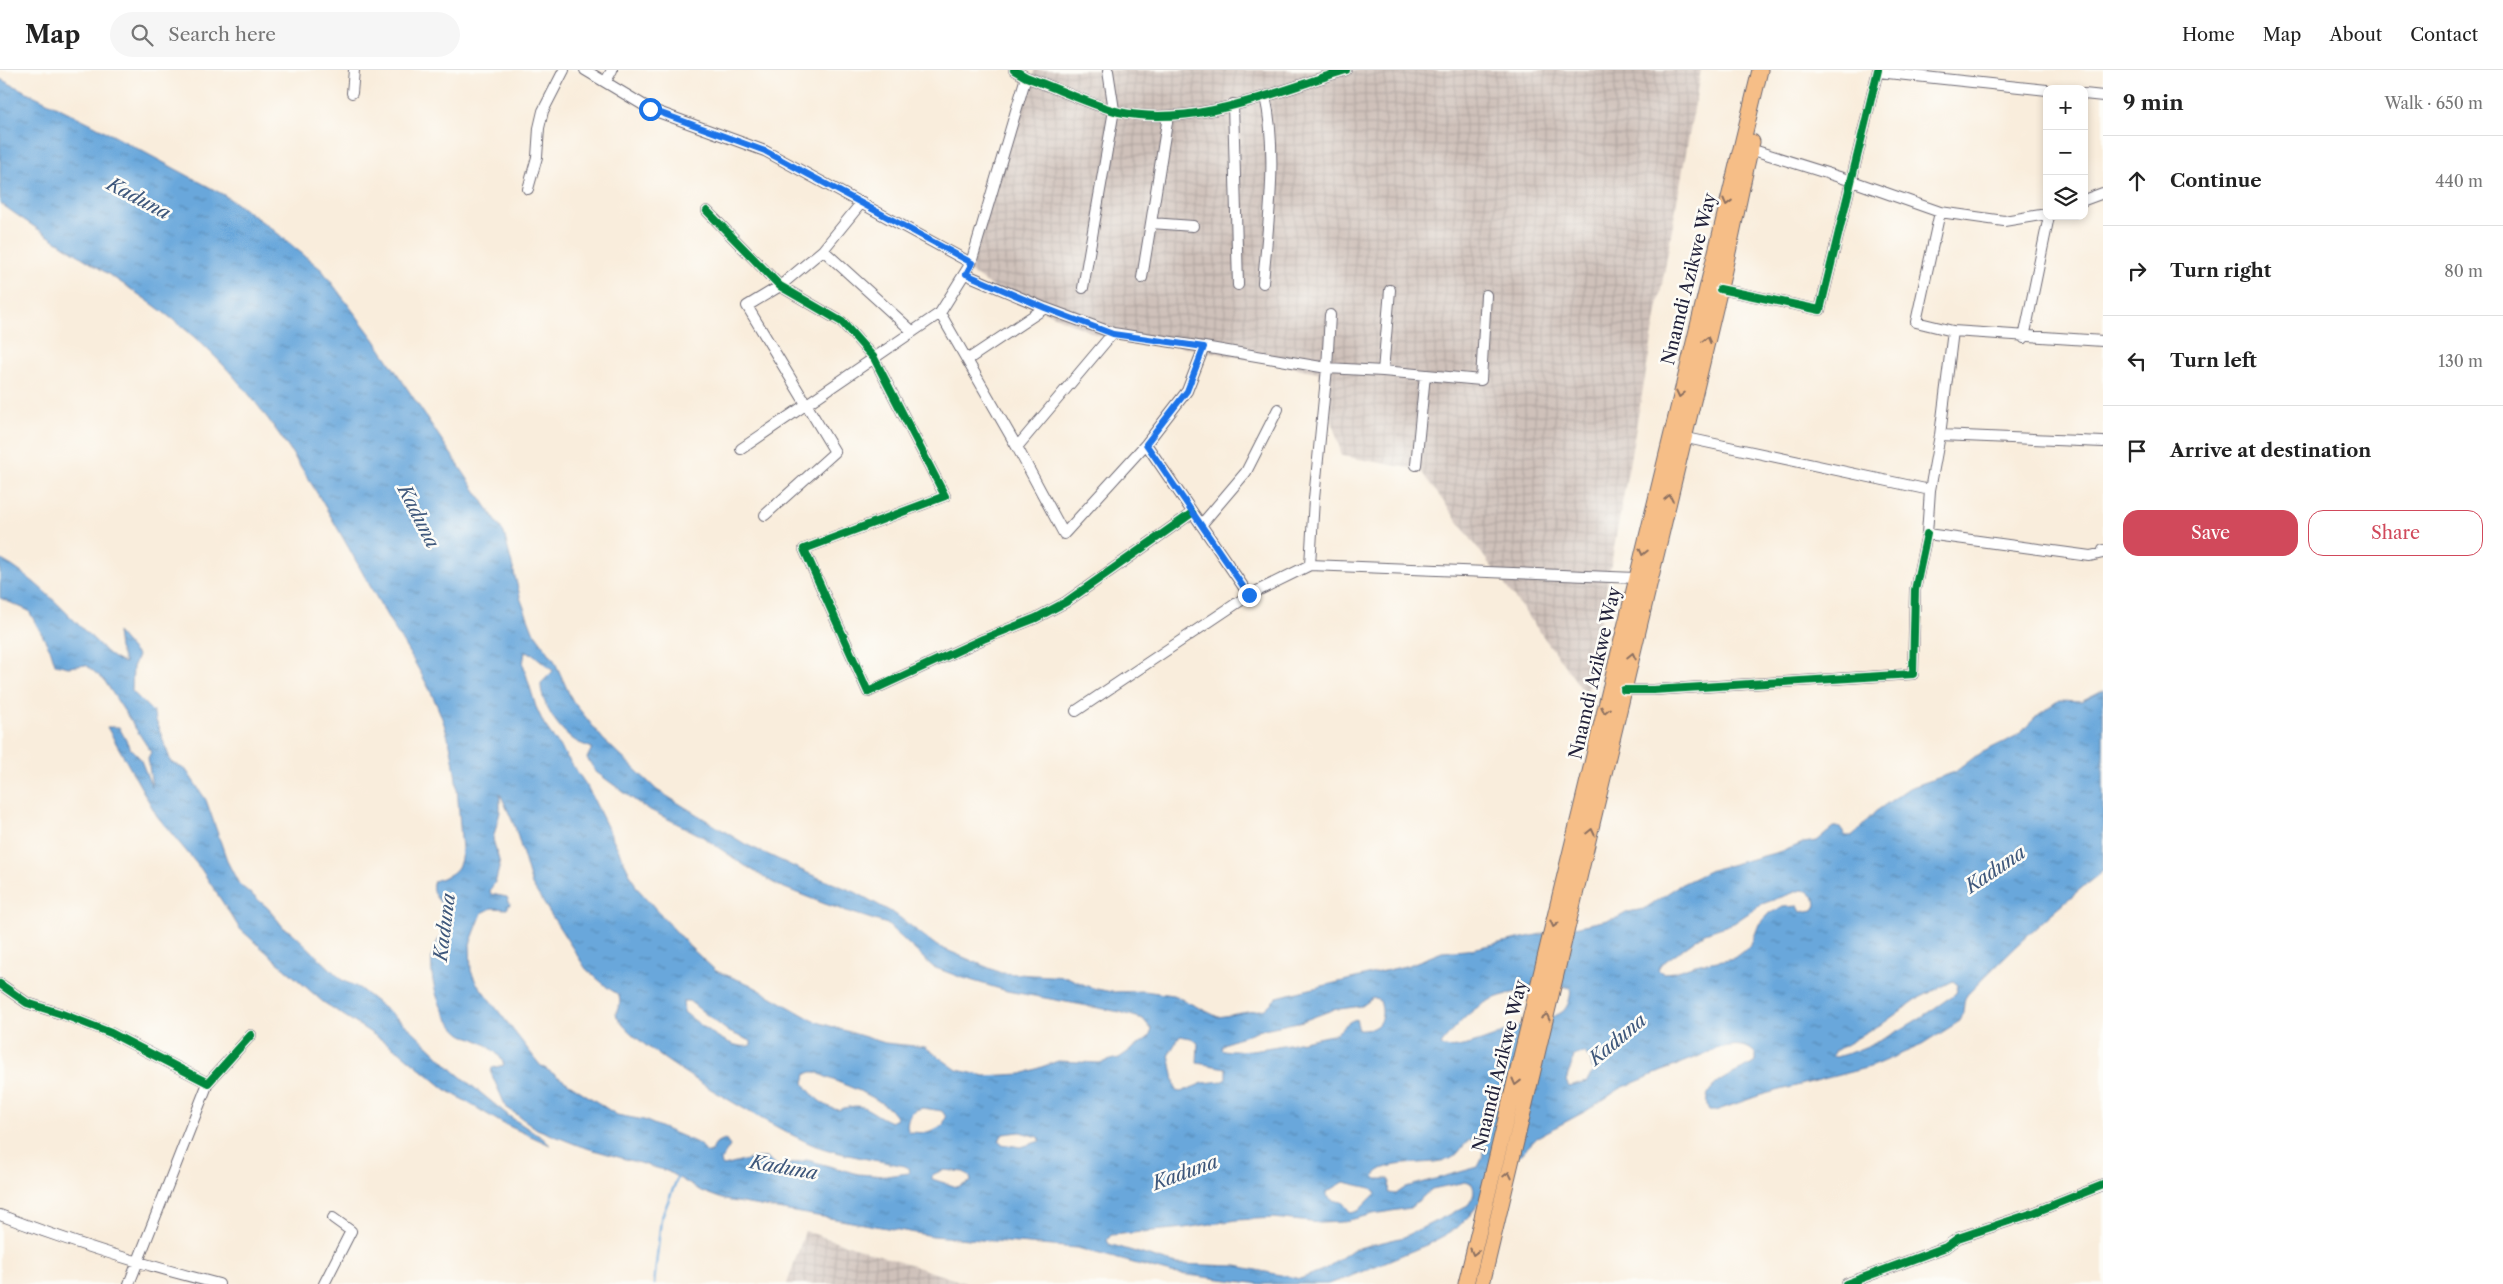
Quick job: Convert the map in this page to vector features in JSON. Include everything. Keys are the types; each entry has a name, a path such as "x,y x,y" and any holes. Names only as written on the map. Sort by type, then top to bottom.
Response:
{"highway":[{"name":"Nnamdi Azikwe Way","path":"1482,1284 1490,1221 1572,878 1636,578 1760,70"},
{"name":"Nnamdi Azikwe Way","path":"1572,878 1624,690 1682,437 1720,289 1769,70"},
{"name":"Nnamdi Azikwe Way","path":"1466,1284 1490,1221"}],"street":[{"path":"352,93 354,70"},
{"path":"528,189 538,157 539,128 543,111 564,70"},
{"path":"586,70 650,109 765,151 972,263"},
{"path":"606,81 612,70"},
{"path":"1014,70 1026,77 1114,110 1168,116 1202,112 1265,96 1346,70"},
{"path":"1083,288 1114,110 1108,71"},
{"path":"1720,289 1820,310 1878,71 2043,90"},
{"path":"741,449 940,313 972,263 1026,77"},
{"path":"2088,94 2103,96"},
{"path":"1263,283 1268,229 1271,122 1265,96"},
{"path":"1233,104 1238,285"},
{"path":"1142,278 1168,116"},
{"path":"1750,149 1852,181 1940,212 2004,221 2043,216"},
{"path":"2088,199 2103,193"},
{"path":"765,515 835,452 746,306 780,286 823,250 862,202"},
{"path":"707,211 780,286 842,322 874,358 945,496 804,549 868,692 983,639 1036,618 1066,602 1192,513"},
{"path":"1940,212 1916,322 1953,332 2024,338 2103,341"},
{"path":"2024,338 2047,220"},
{"path":"1151,223 1192,226"},
{"path":"823,250 912,331"},
{"path":"966,274 1045,308 1113,334 1327,368 1481,380 1486,295"},
{"path":"1383,371 1390,290"},
{"path":"967,360 1045,308"},
{"path":"940,313 1017,447 1064,534 1146,444 1187,391 1204,347"},
{"path":"1310,565 1330,315"},
{"path":"1624,690 1663,690 1913,674 1915,590 1927,534 1930,490 1940,435 1953,332"},
{"path":"1017,447 1113,334"},
{"path":"1416,465 1425,375"},
{"path":"1201,525 1246,472 1278,409"},
{"path":"1940,435 2103,442"},
{"path":"1682,437 1930,490"},
{"path":"1146,444 1249,595"},
{"path":"1927,534 2090,556 2103,553 2103,550"},
{"path":"1076,711 1249,595 1310,565 1636,578"},
{"path":"0,984 27,1003 111,1033 208,1083"},
{"path":"129,1284 208,1083 252,1035"},
{"path":"1846,1284 1946,1247 1958,1238 2033,1213 2103,1185"},
{"path":"0,1215 137,1263 219,1284"},
{"path":"324,1284 351,1231 333,1218"}],"shaded area":[{"path":"1035,70 1701,70 1587,696 1420,470 1342,456 1318,372 1130,337 1097,335 999,291 966,269"},
{"path":"805,1231 969,1284 787,1284"}],"water":[{"name":"Kaduna","path":"0,79 90,123 224,195 271,228 322,270 374,339 504,533 521,600 533,631 554,660 572,700 603,739 657,790 745,844 812,875 855,892 895,914 937,946 1001,973 1067,977 1092,988 1112,992 1144,991 1173,995 1218,1017 1265,1009 1277,997 1409,965 1442,952 1466,950 1617,918 1628,912 1644,909 1680,885 1711,870 1786,850 1803,843 1817,841 1834,827 1839,827 1846,836 1853,836 1875,812 1909,788 1955,772 1977,755 2018,735 2038,715 2059,700 2081,701 2103,690 2103,871 2033,930 1967,995 1960,1021 1922,1045 1870,1067 1761,1095 1715,1111 1709,1111 1707,1101 1709,1093 1714,1086 1721,1080 1755,1062 1755,1053 1743,1046 1719,1048 1621,1088 1586,1111 1539,1136 1507,1168 1470,1215 1457,1228 1431,1243 1344,1279 1327,1284 1261,1284 1171,1273 1077,1248 933,1236 725,1200 701,1191 667,1171 580,1146 537,1129 506,1107 491,1073 492,1068 504,1065 503,1062 489,1047 462,1034 453,1026 442,1008 434,987 432,976 433,951 446,928 449,918 445,908 435,896 433,891 434,881 455,871 460,862 462,849 455,774 450,744 434,698 418,668 302,469 280,435 230,372 178,323 128,287 0,203","holes":["525,652 533,654 553,671 541,683 541,690 543,698 556,722 578,743 592,748 587,758 596,772 644,807 700,835 777,885 825,904 887,924 933,967 1007,991 1120,1012 1143,1019 1152,1030 1149,1037 1119,1058 1099,1063 1058,1061 1022,1074 985,1076 957,1070 925,1047 885,1043 814,1021 749,984 716,971 690,947 637,888 587,786 544,724 536,707 523,664","500,793 515,827 532,885 586,969 619,995 620,1002 616,1014 625,1027 645,1045 673,1065 740,1106 798,1138 816,1146 860,1158 905,1166 908,1168 909,1173 885,1176 858,1174 807,1160 779,1167 766,1158 755,1158 724,1166 721,1160 730,1146 725,1139 717,1142 710,1153 707,1153 699,1144 644,1120 617,1115 540,1065 476,982 471,971 470,944 482,913 492,908 507,909 510,904 507,897 491,894 490,891 496,880 500,864 493,839 500,812","1801,890 1807,891 1815,898 1816,905 1813,910 1801,912 1798,906 1783,907 1769,913 1759,924 1751,945 1734,958 1695,965 1674,972 1663,973 1658,970 1660,965 1705,933 1734,923 1762,904","1953,981 1958,985 1956,993 1899,1031 1853,1052 1836,1057 1832,1056 1835,1051 1885,1022 1917,999","1562,986 1570,988 1568,1004 1558,1014 1529,1022 1472,1044 1449,1048 1441,1046 1456,1026 1469,1014 1494,998 1508,994","1373,998 1380,1001 1382,1007 1379,1023 1366,1030 1359,1030 1356,1019 1332,1035 1258,1049 1242,1051 1221,1049 1224,1044 1259,1030 1303,1021 1332,1010 1362,1006","683,1001 689,1001 729,1032 751,1041 751,1045 735,1045 716,1036 684,1012","1180,1036 1191,1038 1198,1043 1197,1063 1226,1068 1226,1078 1223,1081 1203,1083 1181,1092 1176,1091 1169,1054","1583,1052 1590,1058 1593,1071 1587,1082 1569,1087 1566,1081 1574,1056","816,1072 872,1097 882,1103 897,1119 891,1122 866,1108 855,1106 838,1110 818,1100 804,1083 806,1074","923,1108 942,1111 946,1117 943,1125 928,1133 909,1132 907,1123 913,1112","1020,1132 1039,1137 1040,1141 1021,1147 1002,1144 999,1140 1003,1134","1470,1140 1480,1140 1484,1144 1482,1159 1478,1167 1406,1187 1396,1194 1389,1193 1390,1179 1377,1179 1374,1176 1387,1167 1442,1161 1456,1155","943,1170 964,1172 970,1177 971,1182 957,1187 932,1179 932,1175","1344,1182 1371,1188 1376,1193 1358,1211 1351,1213 1342,1202 1332,1200 1327,1196 1327,1192","1465,1182 1472,1184 1474,1190 1468,1205 1404,1237 1354,1249 1325,1269 1300,1279 1237,1266 1176,1264 1109,1244 1107,1240 1111,1235 1184,1228 1237,1220 1274,1218 1320,1223 1342,1222 1373,1214 1410,1208 1432,1189"]},
{"path":"0,559 36,584 114,658 125,663 119,648 117,632 138,656 133,667 132,691 153,712 171,762 186,770 206,800 228,863 239,884 268,908 284,928 294,934 342,980 359,988 413,1031 455,1072 509,1116 550,1145 502,1123 445,1089 399,1051 323,1002 240,929 201,869 157,816 107,727 119,727 130,748 140,758 152,788 148,758 151,752 104,680 86,665 68,667 55,664 51,651 29,611 0,598"}],"waterway":[{"path":"654,1284 661,1219 679,1174"}],"cycle path":[{"path":"1014,70 1026,77 1097,105 1119,112 1148,116 1206,112 1263,97 1346,70"},
{"path":"1720,289 1820,310 1878,70"},
{"path":"707,211 780,286 842,322 874,358 945,496 804,549 868,692 983,639 1036,618 1066,602 1192,513"},
{"path":"1624,690 1653,690 1913,674 1915,590 1927,534"},
{"path":"0,984 27,1003 111,1033 208,1083 251,1035"},
{"path":"1846,1284 1946,1247 1958,1238 2033,1213 2103,1185"}],"route":[{"path":"650,109 765,151 972,263 966,274 1045,308 1113,334 1204,347 1187,391 1146,444 1249,595"}]}
